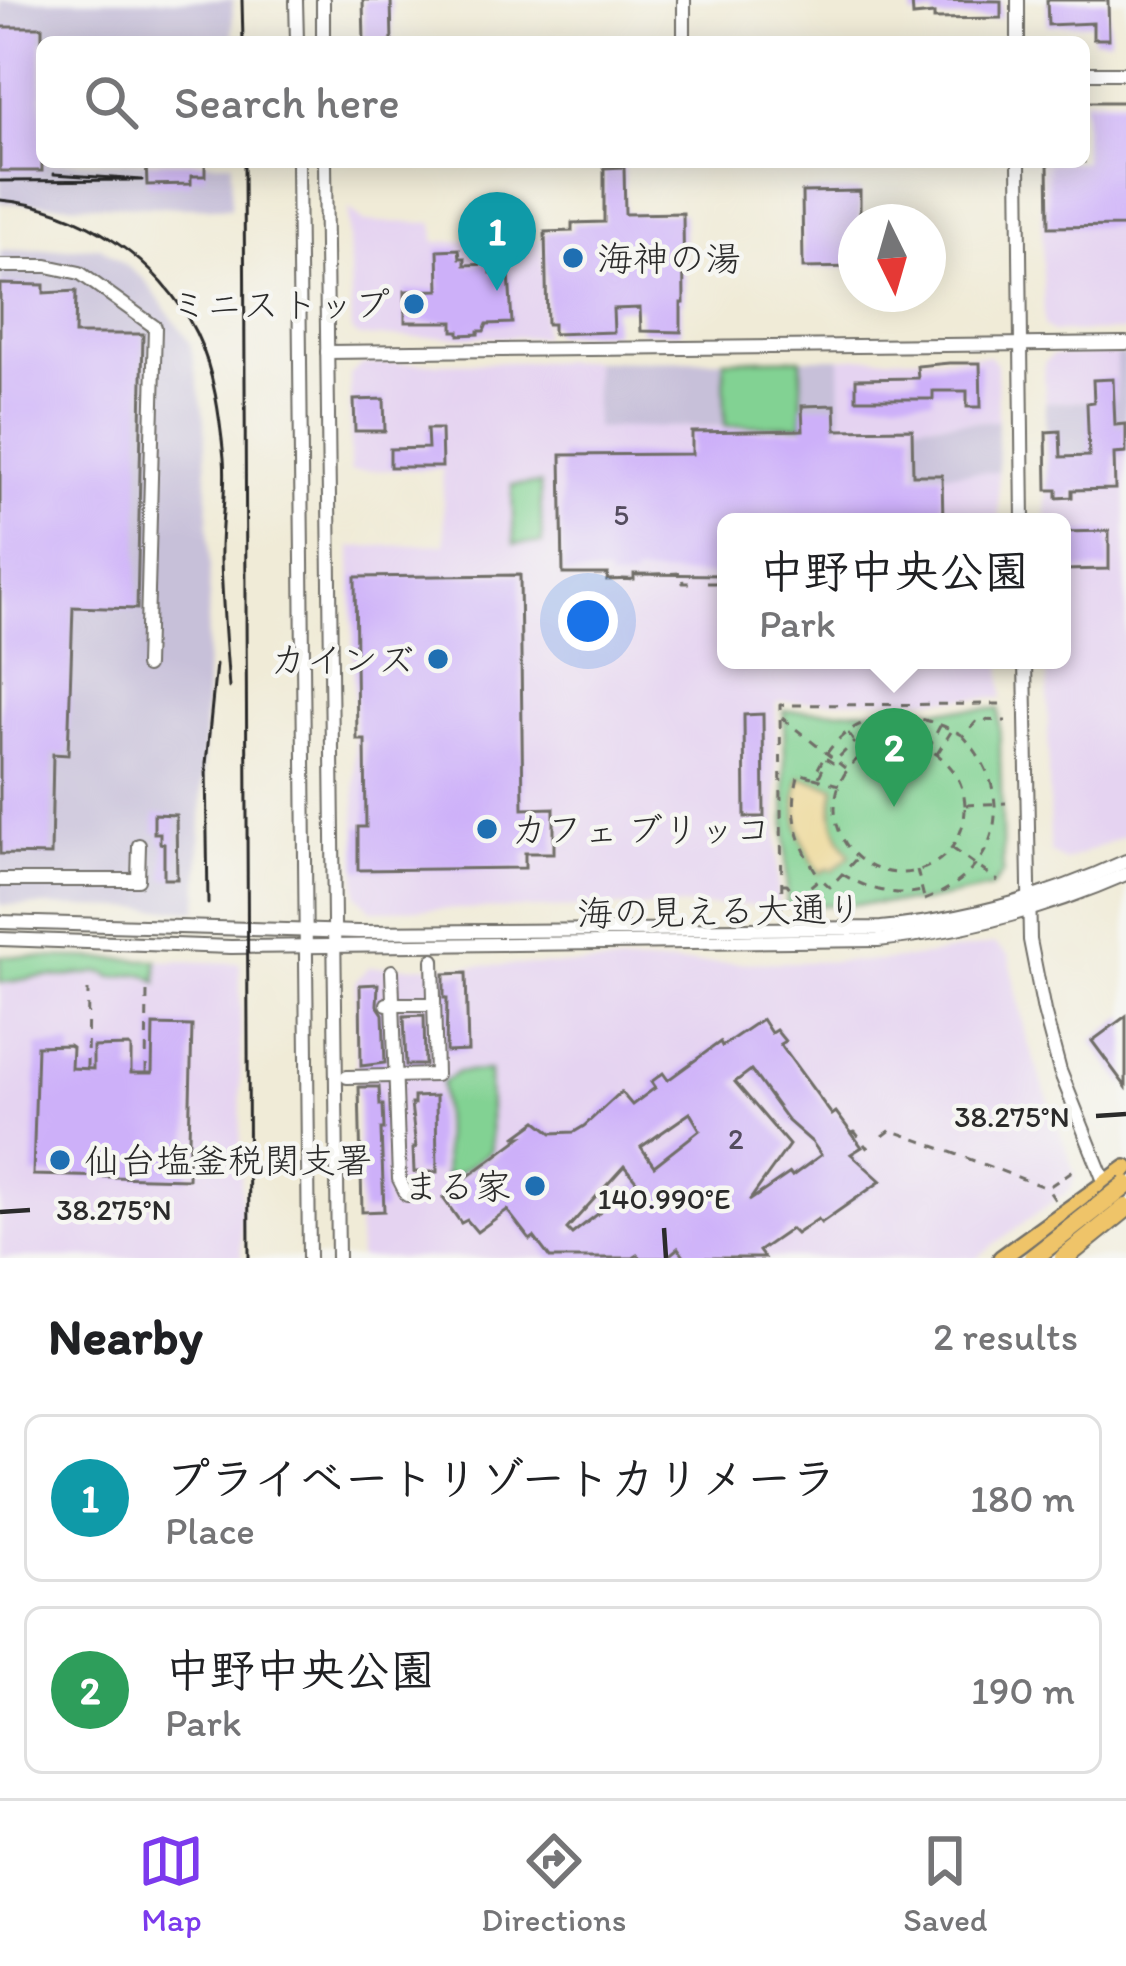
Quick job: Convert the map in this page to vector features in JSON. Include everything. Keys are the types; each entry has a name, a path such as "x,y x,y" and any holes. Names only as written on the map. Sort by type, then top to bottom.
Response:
{"highway":[{"path":"1033,1258 1126,1185"},
{"path":"1064,1258 1126,1218"}],"main road":[{"path":"1001,1258 1126,1168"},
{"path":"1073,1258 1126,1218"}],"street":[{"path":"296,0 296,36"},
{"path":"323,0 323,36"},
{"path":"684,0 684,36"},
{"path":"1018,0 1018,36"},
{"path":"1090,73 1126,73"},
{"path":"298,168 309,1258"},
{"path":"325,168 338,1258"},
{"path":"1019,168 1024,513"},
{"path":"0,266 47,266 80,273 154,327 146,666"},
{"path":"327,352 1126,344"},
{"path":"1025,669 1028,905 1036,977 1051,1042 1080,1127 1126,1218"},
{"path":"0,880 138,880 139,844"},
{"path":"1028,905 1126,861"},
{"name":"海の見える大通り","path":"0,940 231,947 305,946 334,938 878,940 934,934 1084,892 1126,874"},
{"path":"0,922 305,928 334,938"},
{"path":"347,1077 436,1075 434,960"},
{"path":"392,971 399,1179 407,1195"},
{"path":"390,1004 434,1004"}],"path":[{"path":"622,579 636,580 635,574 682,573 683,584 693,583"},
{"path":"707,583 717,583"},
{"path":"986,704 986,720"},
{"path":"782,908 780,705 1006,704"},
{"path":"885,705 886,716"},
{"path":"819,779 826,753 847,732 872,720 902,716 940,724 963,736 990,773 998,824 975,865 952,887 925,901 917,870"},
{"path":"780,717 834,762"},
{"path":"872,720 880,746"},
{"path":"963,736 978,720 1006,721"},
{"path":"928,749 940,724"},
{"path":"937,754 952,730"},
{"path":"847,732 863,754"},
{"path":"834,762 854,742"},
{"path":"905,743 928,749 953,768 960,780 964,821 952,848 929,866 885,871 847,846 836,818 839,785 863,754 880,746 905,743"},
{"path":"819,779 827,759 848,770"},
{"path":"839,785 799,773 793,808 797,838 830,887 858,857"},
{"path":"966,805 1006,803"},
{"path":"781,809 793,808"},
{"path":"952,848 998,881"},
{"path":"842,874 877,891 922,891"},
{"path":"797,898 820,878"},
{"path":"782,884 787,884 805,908"},
{"path":"87,1069 88,990"},
{"path":"146,1073 147,991"},
{"path":"883,1136 891,1130 1047,1188 1057,1203"},
{"path":"851,1134 855,1132 869,1146"},
{"path":"1047,1188 1078,1167"}],"shaded area":[{"path":"0,0 233,0 232,36 36,36 36,168 232,168 231,208 0,203"},
{"path":"1090,98 1126,98 1126,331 1052,332 1044,325 1041,168 1090,168"},
{"path":"348,208 365,222 434,223 435,242 543,239 543,337 360,337 352,332"},
{"path":"101,247 145,280 190,343 205,421 210,565 198,910 0,905 0,251"},
{"path":"1116,354 1116,401 1045,402 1044,363 1052,355"},
{"path":"1116,354 1126,354 1126,455 1046,455 1045,402 1116,401"},
{"path":"989,356 997,364 998,421 916,423 917,472 998,472 999,513 717,513 717,669 1002,669 1002,698 776,702 778,905 371,910 357,894 351,547 445,544 442,469 350,471 350,375 363,364 594,361 596,427 840,424 840,358"},
{"path":"801,358 840,358 841,424 802,425"},
{"path":"724,360 725,426 595,428 594,361"},
{"path":"998,421 998,472 917,473 915,423"},
{"path":"1046,455 1126,455 1126,835 1065,861 1050,853 1047,669 1071,669 1071,513 1046,513"},
{"path":"994,944 1009,955 1027,1040 1075,1174 1071,1189 976,1258 359,1258 355,981 369,967 879,961"},
{"path":"0,956 240,963 241,1258 0,1258"}],"green space":[{"path":"801,358 802,425 725,426 724,360"},
{"path":"540,484 542,543 514,544 512,485"},
{"path":"999,709 1003,873 991,888 922,902 787,906 784,711"},
{"path":"0,956 157,960 157,982 140,974 112,977 101,972 0,982"},
{"path":"489,1071 491,1151 456,1175 445,1176 442,1083 457,1072"}],"sand":[{"path":"800,777 835,787 834,822 850,855 832,871 820,873 802,839 796,803"}],"building":[{"path":"363,0 391,0 392,36 364,36"},
{"path":"912,0 1001,1 1001,18 913,16"},
{"path":"1047,0 1108,0 1109,39 1093,39 1093,23 1048,25"},
{"path":"0,27 42,27 42,36 36,36 36,168 42,171 0,171"},
{"path":"1090,102 1126,102 1126,226 1049,227 1048,168 1090,168"},
{"path":"146,168 205,168 205,176 191,176 191,184 147,185"},
{"path":"604,168 624,168 625,214 683,213 681,332 641,331 640,308 613,309 614,332 553,334 553,324 547,324 545,232 572,231 572,223 604,222"},
{"path":"860,191 860,204 838,204 838,267 803,268 802,192"},
{"path":"459,249 465,265 491,264 491,273 509,273 512,323 487,324 478,334 459,335 453,331 453,322 405,322 405,291 439,290 438,250"},
{"path":"0,284 44,285 44,293 76,291 75,334 143,334 137,609 73,607 68,755 53,754 51,855 0,854"},
{"path":"980,363 981,407 967,407 967,391 933,391 933,399 856,399 856,379 918,378 917,366"},
{"path":"1113,379 1115,425 1126,424 1126,453 1114,454 1115,489 1072,490 1072,497 1057,498 1057,490 1047,490 1046,432 1060,431 1061,457 1089,456 1087,403 1094,402 1093,380"},
{"path":"384,399 385,431 355,431 354,400"},
{"path":"835,405 836,430 912,429 913,475 942,475 943,513 717,513 717,575 634,574 634,579 607,580 608,574 563,574 561,455 692,454 692,432 803,430 802,406"},
{"path":"427,429 441,429 442,467 390,467 390,449 428,448"},
{"path":"1109,531 1109,569 1071,570 1071,532"},
{"name":"カインズ","path":"520,575 523,809 554,808 554,853 525,853 525,868 358,870 358,827 366,827 365,740 357,740 355,577"},
{"path":"763,714 764,817 745,817 744,715"},
{"path":"154,814 176,815 177,879 164,879 164,844 160,833 154,833"},
{"path":"466,973 468,1051 446,1052 444,974"},
{"path":"378,984 385,1063 361,1066 360,985"},
{"path":"424,1015 425,1065 406,1065 404,1016"},
{"path":"1126,1016 1126,1087 1092,1041"},
{"path":"762,1019 771,1033 776,1030 785,1041 780,1044 832,1115 836,1112 862,1147 851,1154 881,1181 821,1223 818,1219 796,1234 791,1229 759,1251 764,1258 685,1258 678,1248 666,1258 550,1258 507,1210 477,1232 467,1220 461,1223 443,1198 537,1121 552,1133 574,1132 621,1092 632,1105 655,1088 651,1082 663,1073 668,1080 720,1042 722,1046","holes":["751,1070 788,1121 821,1155 749,1201 789,1145 735,1082","690,1113 700,1130 654,1166 641,1147","624,1166 638,1183 572,1234 567,1229"]},
{"path":"153,1025 192,1026 188,1179 33,1175 37,1046 69,1045 71,1068 93,1069 93,1047 129,1046 131,1073 152,1073"},
{"path":"359,1087 379,1087 383,1105 384,1211 362,1212"},
{"path":"436,1096 437,1172 414,1172 411,1104 414,1097"}],"railway":[{"path":"242,0 243,36"},
{"path":"244,168 249,1258"},
{"path":"0,181 142,180 54,174"},
{"path":"0,200 60,213 114,241 161,282 196,333 212,378 224,458 221,559 229,688"},
{"path":"208,904 206,764 216,664"}],"place":[{"name":"海神の湯","path":"573,258"},
{"name":"プライベートリゾートカリメーラ","path":"497,291"},
{"name":"ミニストップ","path":"414,304"},
{"name":"カインズ","path":"438,659"},
{"name":"中野中央公園","path":"894,807"},
{"name":"カフェ ブリッコ","path":"487,829"},
{"name":"仙台塩釜税関支署","path":"60,1160"},
{"name":"まる家","path":"535,1186"}]}
